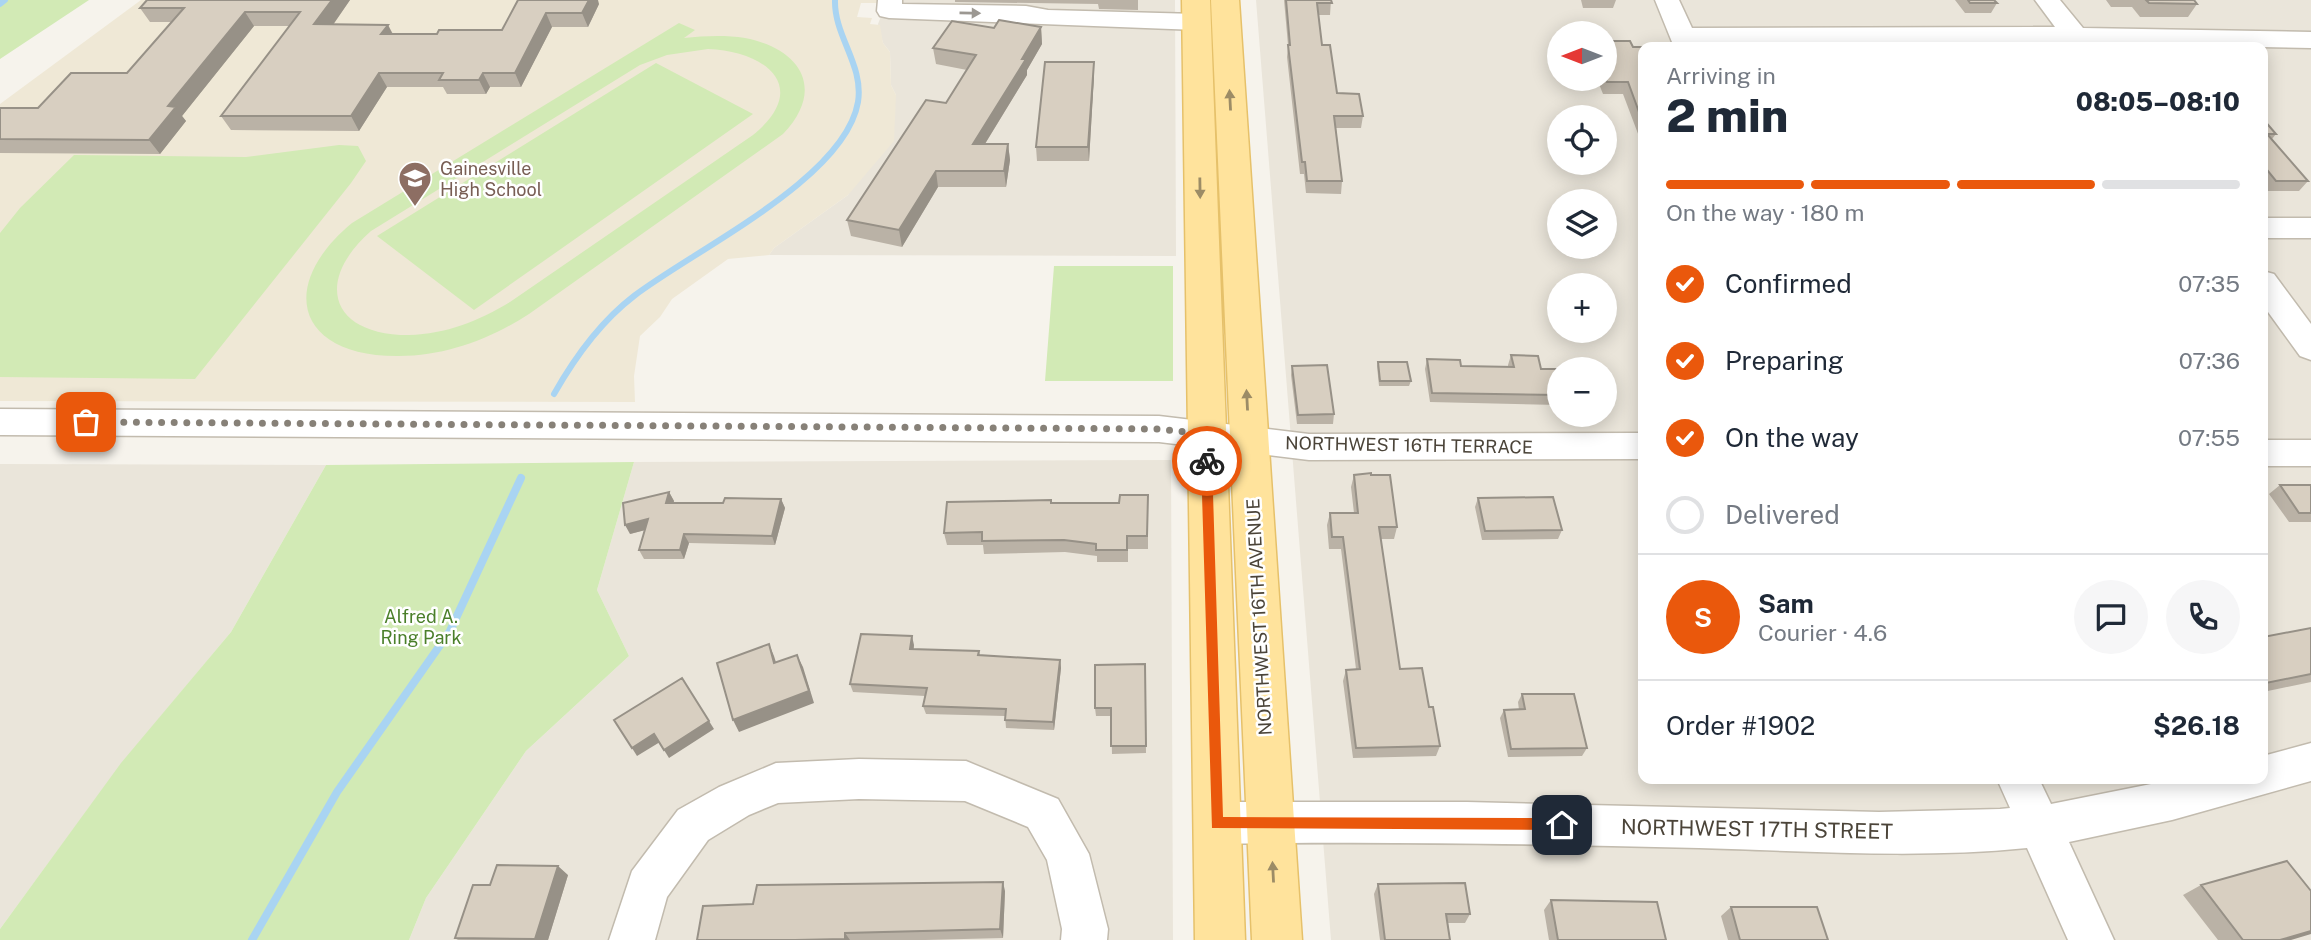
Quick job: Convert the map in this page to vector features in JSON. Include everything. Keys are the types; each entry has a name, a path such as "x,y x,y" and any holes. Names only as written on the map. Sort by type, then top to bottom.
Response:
{"main road":[{"name":"NORTHWEST 16TH AVENUE","path":"1211,12 1216,147 1206,434 1220,940"},
{"name":"NORTHWEST 16TH AVENUE","path":"1216,147 1249,439 1277,940"}],"street":[{"path":"890,0 889,11 1026,14 1048,18 1158,10 1211,12"},
{"path":"1667,0 1685,42 2311,40"},
{"path":"2047,0 2079,41"},
{"path":"2268,228 2311,228"},
{"path":"2268,289 2311,348"},
{"name":"NORTHWEST 16TH TERRACE","path":"0,422 1158,429 1309,447 1638,446"},
{"path":"2268,453 2311,453"},
{"path":"2268,774 2311,762"},
{"path":"632,940 648,886 692,825 734,801 776,783 859,779 965,781 1043,813 1067,854 1084,929 1084,940"},
{"path":"2020,784 2091,940"},
{"name":"NORTHWEST 17TH STREET","path":"1216,823 1614,825 1952,834 2040,826 2130,812 2232,784"}],"shaded area":[{"name":"Gainesville High School","path":"141,0 881,0 882,3 861,3 857,17 872,18 870,24 880,25 883,43 890,52 891,85 896,95 894,141 848,195 774,248 769,255 728,259 672,299 660,317 640,336 634,376 635,402 0,401 0,104"},
{"path":"881,0 1175,0 1176,256 769,255 774,248 848,195 896,95 891,85 890,52 883,43 878,24 884,9"},
{"path":"1256,0 2311,0 2311,940 1331,940"},
{"path":"1171,460 1173,940 409,940 426,898 526,751 629,656 597,590 634,462"},
{"path":"0,464 326,465 231,632 121,764 0,929"}],"green space":[{"path":"0,0 89,0 0,59"},
{"path":"679,23 695,30 684,38 730,36 764,43 781,51 793,61 801,73 805,87 803,102 783,134 529,314 499,331 467,344 434,353 399,356 365,353 338,344 319,331 309,314 307,293 313,270 328,247 352,223","holes":["708,49 729,51 763,64 774,75 780,87 779,102 770,118 753,135 510,302 474,321 436,332 409,335 382,333 362,326 347,315 339,302 337,286 342,268 353,250 371,231 640,65 667,55"]},
{"path":"656,63 753,114 474,310 377,236"},
{"path":"339,145 358,146 366,161 195,379 0,377 0,233 20,208 74,155 246,157"},
{"path":"1054,266 1173,266 1173,381 1045,381"},
{"name":"Alfred A. Ring Park","path":"634,462 597,590 629,656 526,751 426,898 409,940 0,940 0,929 121,763 231,632 326,465"}],"building":[{"path":"147,0 332,0 314,24 388,25 381,34 437,34 439,30 502,30 518,0 589,0 582,13 546,13 515,73 483,73 479,80 439,80 443,73 379,73 351,116 221,116 300,12 245,12 168,106 176,107 149,140 0,139 0,108 38,108 71,73 127,73 184,8 140,8"},
{"path":"1286,0 1331,0 1332,3 1317,3 1322,45 1330,45 1337,93 1359,94 1363,116 1334,116 1342,181 1307,181 1305,162 1302,162 1288,45"},
{"path":"1968,0 1994,0 1997,3 1970,3"},
{"path":"2146,0 2194,0 2197,4 2149,3"},
{"path":"999,20 1041,27 1022,59 1026,59 973,144 1008,144 1004,171 936,171 899,230 847,220 926,100 946,103 976,55 933,48 952,21 994,28"},
{"path":"1617,41 1630,41 1633,47 1638,47 1638,109 1628,82 1617,82"},
{"path":"1045,62 1094,62 1088,147 1036,147"},
{"path":"2268,125 2276,134 2268,134"},
{"path":"2268,135 2308,181 2276,181 2268,171"},
{"path":"1511,355 1538,356 1541,369 1547,369 1547,395 1432,393 1427,359 1460,360 1461,366 1514,367"},
{"path":"1378,362 1407,362 1411,381 1380,381"},
{"path":"1327,365 1334,414 1298,415 1292,366"},
{"path":"1354,475 1390,475 1397,527 1379,527 1400,669 1422,668 1440,746 1356,748 1346,670 1360,669 1343,537 1332,537 1330,513 1358,513"},
{"path":"2280,485 2311,485 2311,513 2299,513"},
{"path":"669,492 666,503 723,503 725,498 781,499 772,536 684,534 680,550 639,550 648,519 625,525 623,503"},
{"path":"1120,495 1148,495 1147,536 1127,536 1127,550 1096,550 1096,544 1064,540 982,541 982,532 944,533 947,502 1051,500 1051,503 1119,503"},
{"path":"1553,497 1562,530 1485,531 1478,498"},
{"path":"2311,628 2311,674 2268,683 2268,636"},
{"path":"861,634 912,636 910,649 979,651 978,655 1060,660 1053,722 1005,720 1006,709 923,706 927,688 850,684"},
{"path":"769,644 774,663 797,655 809,691 733,720 717,663"},
{"path":"1145,664 1146,746 1111,746 1111,708 1095,708 1095,665"},
{"path":"682,678 709,721 664,750 654,734 632,748 614,720"},
{"path":"1522,694 1574,694 1587,748 1511,749 1504,710 1525,709"},
{"path":"2287,861 2311,891 2311,931 2280,940 2243,940 2201,885"},
{"path":"497,865 558,866 535,939 455,938 473,885 490,885"},
{"path":"1003,882 1000,929 845,933 845,939 697,940 703,906 753,904 757,885"},
{"path":"1465,883 1470,914 1446,914 1450,940 1385,940 1378,884"},
{"path":"1551,900 1657,902 1666,940 1558,940"},
{"path":"1731,907 1817,907 1828,940 1740,940"}],"waterway":[{"path":"0,4 5,0"},
{"path":"554,394 589,341 622,306 660,278 764,211 826,158 847,131 858,102 859,88 839,26 835,0"},
{"path":"252,940 337,792 450,631 521,478"}],"way so far":[{"path":"86,422 1158,429 1206,434 1207,461"}],"place":[{"name":"Gainesville High School","path":"415,208"}],"route":[{"path":"1207,461 1216,823 1562,825"}]}
